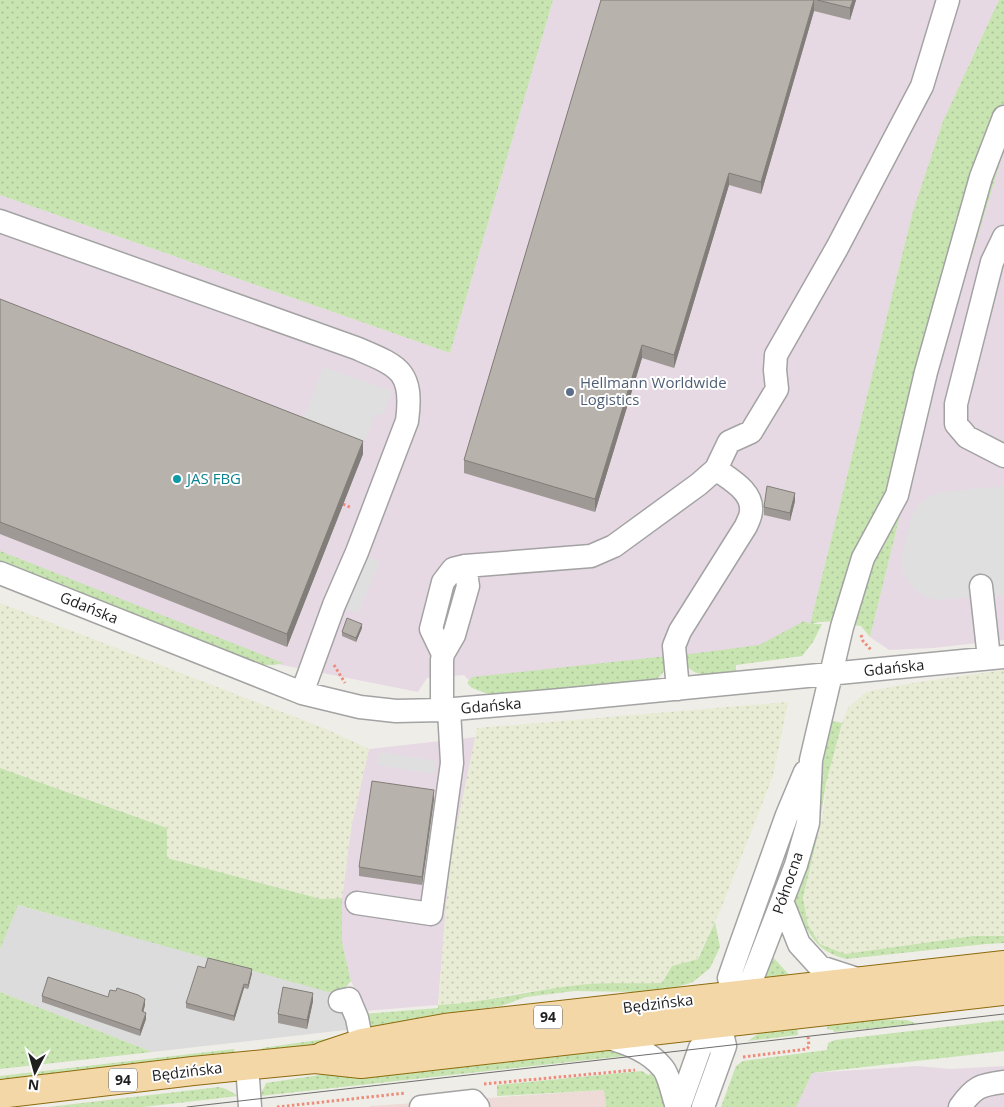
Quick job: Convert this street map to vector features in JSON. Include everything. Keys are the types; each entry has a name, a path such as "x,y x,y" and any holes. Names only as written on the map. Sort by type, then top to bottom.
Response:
{"main road":[{"name":"Będzińska","path":"315,1059 362,1043 445,1028 1004,964"},
{"name":"Będzińska","path":"0,1094 247,1065 315,1059 361,1064 1004,991"}],"street":[{"path":"357,902 431,914 452,763 442,654 454,635 468,586 465,566 591,556 614,546 699,484 716,469 729,442 751,432 777,389 776,355 837,248 922,86 948,0"},
{"name":"Północna","path":"678,1107 700,1048 720,1024 734,994 752,979 796,865 808,823 811,760 842,627 864,558 897,494 926,372 981,177 1004,117"},
{"path":"0,221 356,348 388,362 402,372 409,398 407,421 357,552 334,605 302,693"},
{"path":"1004,237 992,262 956,404 956,424 967,438 1004,456"},
{"path":"678,689 674,646 680,630 746,526 751,510 748,496 737,484 716,469"},
{"name":"Gdańska","path":"0,573 302,693 375,709 396,711 446,710 997,657"},
{"path":"981,586 997,657"},
{"name":"Północna","path":"734,994 730,978 738,952 787,814 811,760"},
{"path":"782,901 799,944 820,967 860,980"},
{"path":"340,1001 349,999 357,1018 362,1043"},
{"path":"703,1107 725,1046 720,1024"},
{"path":"604,1037 627,1042 648,1055 663,1068 678,1107"},
{"path":"247,1065 250,1107"},
{"path":"960,1107 969,1093 985,1084 1004,1082"},
{"path":"417,1100 473,1102 478,1107"}],"path":[{"path":"482,1084 663,1068"},
{"path":"277,1107 417,1100"}],"shaded area":[{"path":"553,0 999,0 943,121 913,211 810,624 764,649 472,684 464,675 427,678 418,692 277,664 0,557 0,195 450,353"},
{"path":"1004,150 1004,640 933,648 889,650 870,637 931,390"},
{"path":"323,367 392,391 383,415 376,413 360,452 299,429"},
{"path":"1004,486 1004,595 938,600 927,598 915,590 903,573 901,558 911,518 917,506 927,498 941,492"},
{"path":"364,555 380,561 358,614 343,608"},
{"path":"476,737 450,859 438,1005 364,1011 351,981 342,942 342,898 351,828 369,749"},
{"path":"379,752 436,761 434,774 377,765"},
{"path":"17,905 339,993 354,1029 152,1052 0,992 0,949"},
{"path":"917,1066 951,1069 1004,1066 1004,1107 795,1107 812,1073"},
{"path":"605,1090 606,1107 370,1107 370,1106"}],"green space":[{"path":"0,0 553,0 450,353 0,195"},
{"path":"999,0 1004,0 1004,150 931,390 870,637 861,626 836,622 818,622 812,624 822,624 813,642 802,656 736,665 736,672 712,675 697,673 685,664 682,655 759,645 804,621 810,624 913,211 943,121"},
{"path":"0,551 283,663 260,665 0,562"},
{"path":"0,603 326,729 369,749 351,828 342,898 321,899 166,858 167,828 0,768"},
{"path":"668,656 663,672 651,682 494,696 472,688 467,683 472,677"},
{"path":"1004,670 1004,936 973,936 845,954 821,944 808,925 803,900 822,819 827,778 837,736 848,708 866,692 912,683"},
{"path":"788,702 773,776 720,911 697,959 672,966 662,983 580,985 523,992 463,1004 438,1005 450,859 477,728"},
{"path":"830,720 842,723 826,783 817,839 803,898 808,925 820,944 845,954 973,936 1004,936 1004,943 846,959 822,948 806,928 801,930 796,911 795,891 817,803"},
{"path":"0,768 167,828 167,858 321,899 342,898 342,942 351,981 339,995 18,905 0,949"},
{"path":"715,922 720,947 710,968 693,982 674,988 643,992 574,991 526,997 501,1006 369,1028 364,1014 438,1008 438,1005 473,1002 578,985 662,983 672,966 698,959"},
{"path":"772,956 792,978 765,978"},
{"path":"0,992 152,1052 0,1069"},
{"path":"870,1019 907,1020 917,1024 834,1032 827,1029 828,1025"},
{"path":"1004,1020 1004,1051 812,1073 796,1107 721,1107 736,1066 743,1061 827,1050 828,1043 835,1040"},
{"path":"797,1023 798,1035 748,1041 763,1030"},
{"path":"346,1036 346,1042 262,1051 262,1048"},
{"path":"234,1049 235,1054 0,1081 0,1076"},
{"path":"612,1050 633,1055 260,1096 266,1083 333,1073 466,1067"},
{"path":"642,1071 648,1075 656,1072 665,1107 606,1107 604,1090 497,1096 497,1085"},
{"path":"219,1087 238,1096 143,1107 48,1107"}],"building":[{"path":"601,0 814,0 761,182 729,173 674,355 642,345 595,499 464,460"},
{"path":"817,0 853,0 850,8"},
{"name":"JAS FBG","path":"0,299 363,441 287,634 0,522"},
{"path":"767,486 795,493 790,513 764,507"},
{"path":"347,618 362,624 356,638 342,632"},
{"path":"372,781 434,790 422,877 359,867"},
{"path":"208,958 252,969 248,985 244,984 234,1016 186,1003 198,966 205,968"},
{"path":"48,977 108,997 110,990 116,991 117,988 145,999 142,1011 146,1013 140,1030 42,996"},
{"path":"283,987 313,993 307,1020 278,1014"}],"tram line":[{"path":"187,1107 1004,1014"}],"place":[{"name":"Hellmann Worldwide Logistics","path":"570,392"},
{"name":"JAS FBG","path":"177,479"}]}
